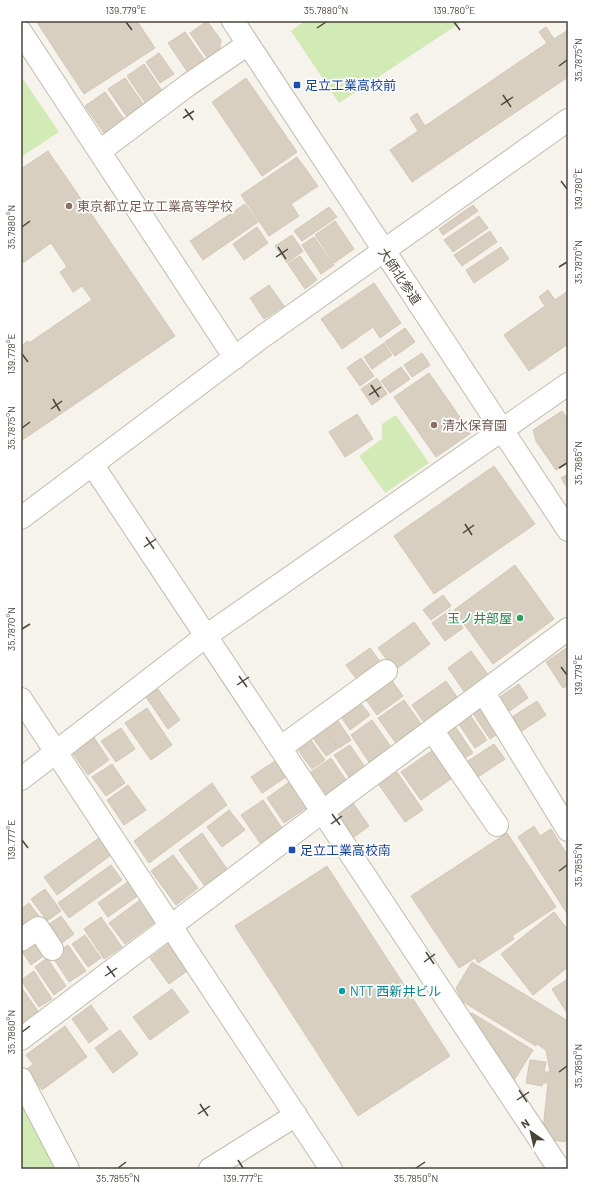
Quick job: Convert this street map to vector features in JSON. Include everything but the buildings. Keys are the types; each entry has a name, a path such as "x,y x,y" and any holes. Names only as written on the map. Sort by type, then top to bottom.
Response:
{"street":[{"name":"大師北参道","path":"233,21 568,530"},
{"path":"21,32 235,358"},
{"path":"100,151 188,85 248,44"},
{"path":"21,518 235,358 568,120"},
{"path":"21,779 206,636 568,384"},
{"path":"92,464 322,812 560,1166"},
{"path":"21,1039 322,812 568,630"},
{"path":"280,748 386,671"},
{"path":"484,693 568,830"},
{"path":"21,699 331,1169"},
{"path":"432,730 497,825"},
{"path":"21,940 38,928 52,949"},
{"path":"21,1079 68,1169"},
{"path":"210,1169 296,1115"}],"green space":[{"path":"305,21 495,21 460,23 339,103 291,31"},
{"path":"21,76 59,132 21,157"},
{"path":"396,415 429,463 385,493 359,456 382,439 382,424"},
{"path":"21,1093 60,1169 21,1169"}],"place":[{"name":"足立工業高校前","path":"297,85"},
{"name":"東京都立足立工業高等学校","path":"69,206"},
{"name":"清水保育園","path":"434,425"},
{"name":"玉ノ井部屋","path":"520,618"},
{"name":"足立工業高校南","path":"292,850"},
{"name":"NTT 西新井ビル","path":"342,991"}]}
